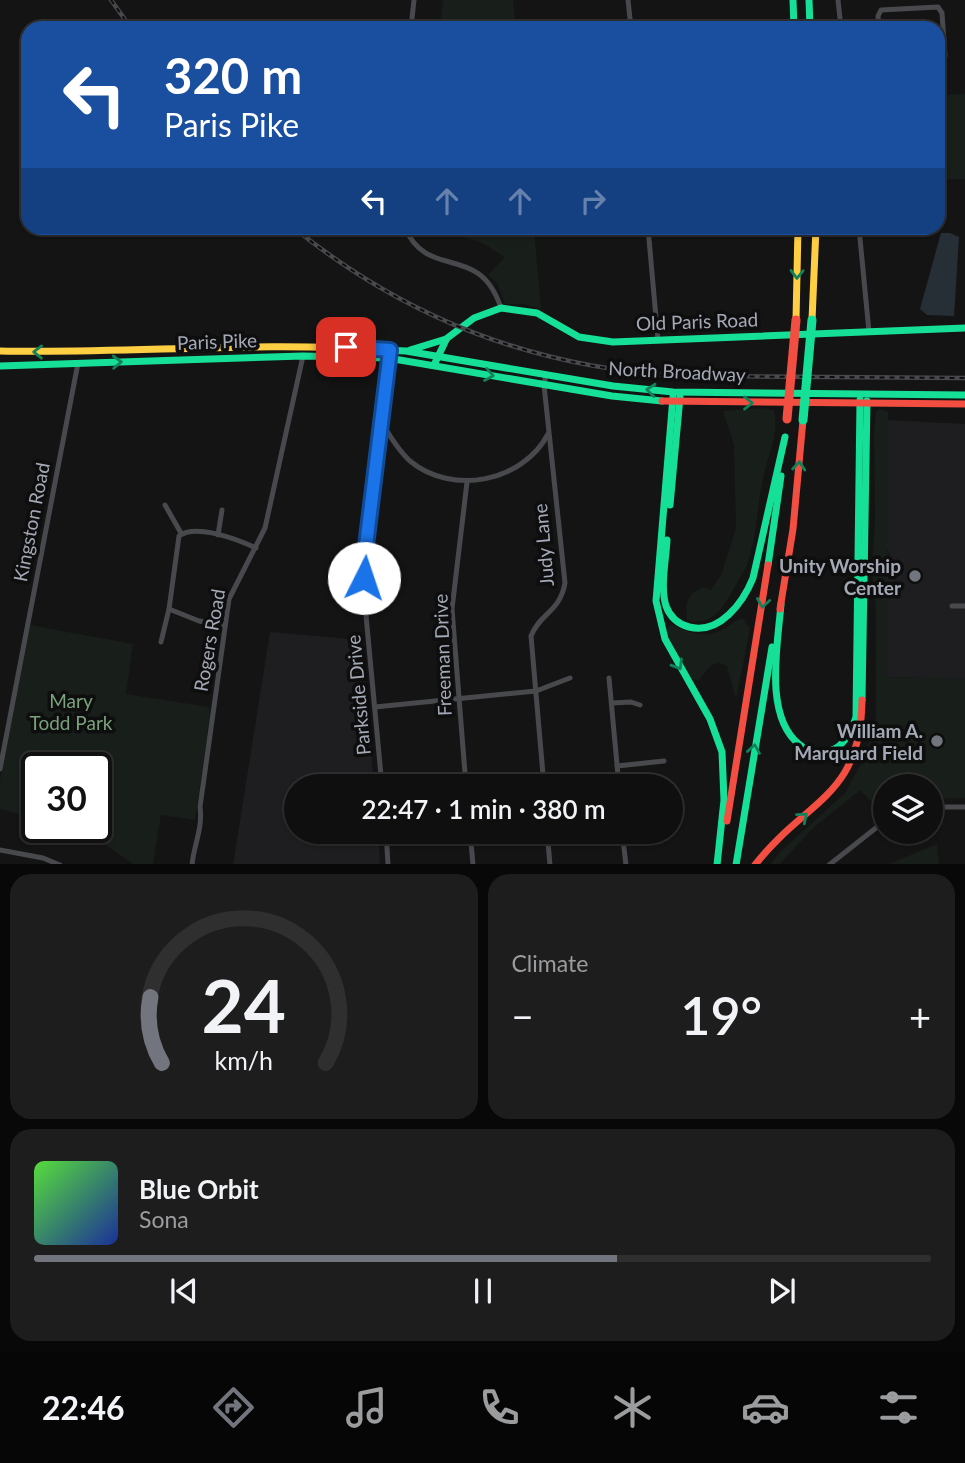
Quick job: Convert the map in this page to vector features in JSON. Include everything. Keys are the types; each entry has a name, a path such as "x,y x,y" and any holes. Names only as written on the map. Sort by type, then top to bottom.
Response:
{"main road":[{"path":"793,0 794,21"},
{"path":"808,0 810,21"},
{"path":"718,864 762,611 785,437 796,320 798,235"},
{"path":"736,864 795,511 812,320 816,235"},
{"path":"406,351 442,341 474,318 501,308"},
{"name":"Old Paris Road","path":"501,308 537,313 568,331 591,340 612,342 965,328"},
{"path":"442,341 452,359"},
{"path":"435,359 442,341"},
{"name":"Paris Pike","path":"0,351 303,351 389,354 435,359"},
{"name":"Paris Pike","path":"0,366 303,351"},
{"name":"North Broadway","path":"389,354 406,351 544,385 676,397 863,399 965,404"},
{"path":"78,353 78,363"},
{"name":"North Broadway","path":"435,359 452,359 676,397"},
{"name":"North Broadway","path":"863,399 965,395"},
{"path":"676,397 664,596 671,616 690,628 705,627 718,622 734,610 748,590 754,576 785,437"},
{"path":"676,397 656,601 657,614 663,638 712,724 722,751 725,786 718,864"},
{"path":"781,604 775,674 776,694 783,720 795,741 803,748 820,752 835,749 850,736 856,717 863,399"},
{"path":"755,864 776,839 835,789 849,770 860,742 863,399"}],"street":[{"path":"412,21 414,0"},
{"path":"628,0 630,21"},
{"path":"838,0 840,21"},
{"path":"878,21 881,10 938,7 943,21"},
{"path":"410,235 418,248 430,257 463,264 484,277 494,288 501,308"},
{"path":"649,235 658,340"},
{"path":"860,235 869,332"},
{"name":"Rogers Road","path":"192,864 194,845 202,822 200,807 230,594 265,528 303,351"},
{"name":"Parkside Drive","path":"381,774 364,594 364,562 389,354"},
{"name":"Kingston Road","path":"0,769 78,363"},
{"name":"Judy Lane","path":"543,774 531,636 541,620 557,606 565,583 548,434 544,385 546,374"},
{"path":"381,421 393,441 418,466 444,478 467,482 498,475 524,462 536,452 548,434"},
{"path":"378,446 384,440 393,441"},
{"name":"Freeman Drive","path":"465,774 452,609 467,482"},
{"path":"165,505 181,533"},
{"path":"218,535 222,510"},
{"path":"181,533 236,538 256,548"},
{"path":"161,642 181,533"},
{"path":"952,606 965,606"},
{"path":"169,609 199,621 225,625"},
{"path":"375,707 536,691 570,678"},
{"path":"609,678 618,774"},
{"path":"612,703 631,702 640,705"},
{"path":"617,766 664,761"},
{"path":"943,807 965,807"},
{"path":"830,864 873,830"},
{"path":"387,844 388,864"},
{"path":"471,844 473,864"},
{"path":"548,844 550,864"},
{"path":"624,844 626,864"},
{"path":"0,849 60,864"}],"shaded area":[{"path":"950,233 959,237 954,316 927,315 920,309 940,235"},
{"path":"887,420 965,424 965,679 886,677 887,569 891,557 887,549"},
{"path":"270,632 362,640 373,774 284,774 284,844 379,844 380,864 233,864"}],"green space":[{"path":"443,0 513,0 515,21 441,21"},
{"path":"965,94 965,179 945,180 945,95"},
{"path":"459,235 535,235 541,309 523,304 505,304 497,283 488,275 505,257 484,244"},
{"path":"765,408 774,411 775,428 748,562 718,612 705,620 687,620 690,596 703,587 711,590 721,575 736,529 734,445 723,411"},
{"path":"879,409 888,412 887,551 891,557 887,569 886,677 965,679 965,798 943,799 943,774 873,774 873,803 860,790 812,829 780,864 771,864 778,854 845,793 864,758 876,723 876,611 872,569 876,412"},
{"path":"743,618 750,629 736,700 727,666 720,663 711,665 698,681 691,678 664,629 672,625 694,633 711,634"},
{"name":"Mary Todd Park","path":"30,625 133,644 126,694 209,707 195,820 161,815 153,864 133,864 103,843 112,843 112,752 21,752 21,814 0,809 0,780"},
{"path":"937,844 939,864 889,864"}],"railway":[{"path":"111,0 126,21"},
{"path":"303,235 381,288 426,312 521,349 571,361 623,371 676,376 965,378"}],"traffic: fast":[{"path":"793,0 794,21"},
{"path":"809,0 810,21"},
{"path":"410,350 446,339 474,318 501,308 537,313 579,337 613,342 965,328"},
{"path":"803,420 812,320"},
{"path":"434,365 446,340"},
{"path":"384,350 406,351 613,386 673,392 965,395"},
{"path":"0,366 303,356 388,358 612,396 662,401"},
{"path":"673,397 656,601 665,639 710,719 722,752 724,800 717,864"},
{"path":"670,505 680,397"},
{"path":"781,604 776,658 777,698 781,717 788,733 803,747 823,753 837,748 846,739 856,717 860,400"},
{"path":"862,700 867,401"},
{"path":"667,540 663,590 670,613 678,622 689,627 700,628 720,622 736,607 753,578 785,437"},
{"path":"768,565 781,476"},
{"path":"736,864 772,647"}],"traffic: slow":[{"path":"796,320 798,235"},
{"path":"812,320 816,235"},
{"path":"0,351 240,347 384,350"}],"traffic: jam":[{"path":"787,419 796,320"},
{"path":"662,401 965,404"},
{"path":"780,609 793,529 803,420"},
{"path":"727,821 768,565"},
{"path":"756,864 841,778 852,758 859,733 862,700"}],"place":[{"name":"Unity Worship Center","path":"915,576"},
{"name":"William A. Marquard Field","path":"937,741"}],"route":[{"path":"346,347 390,350 364,578"}]}
